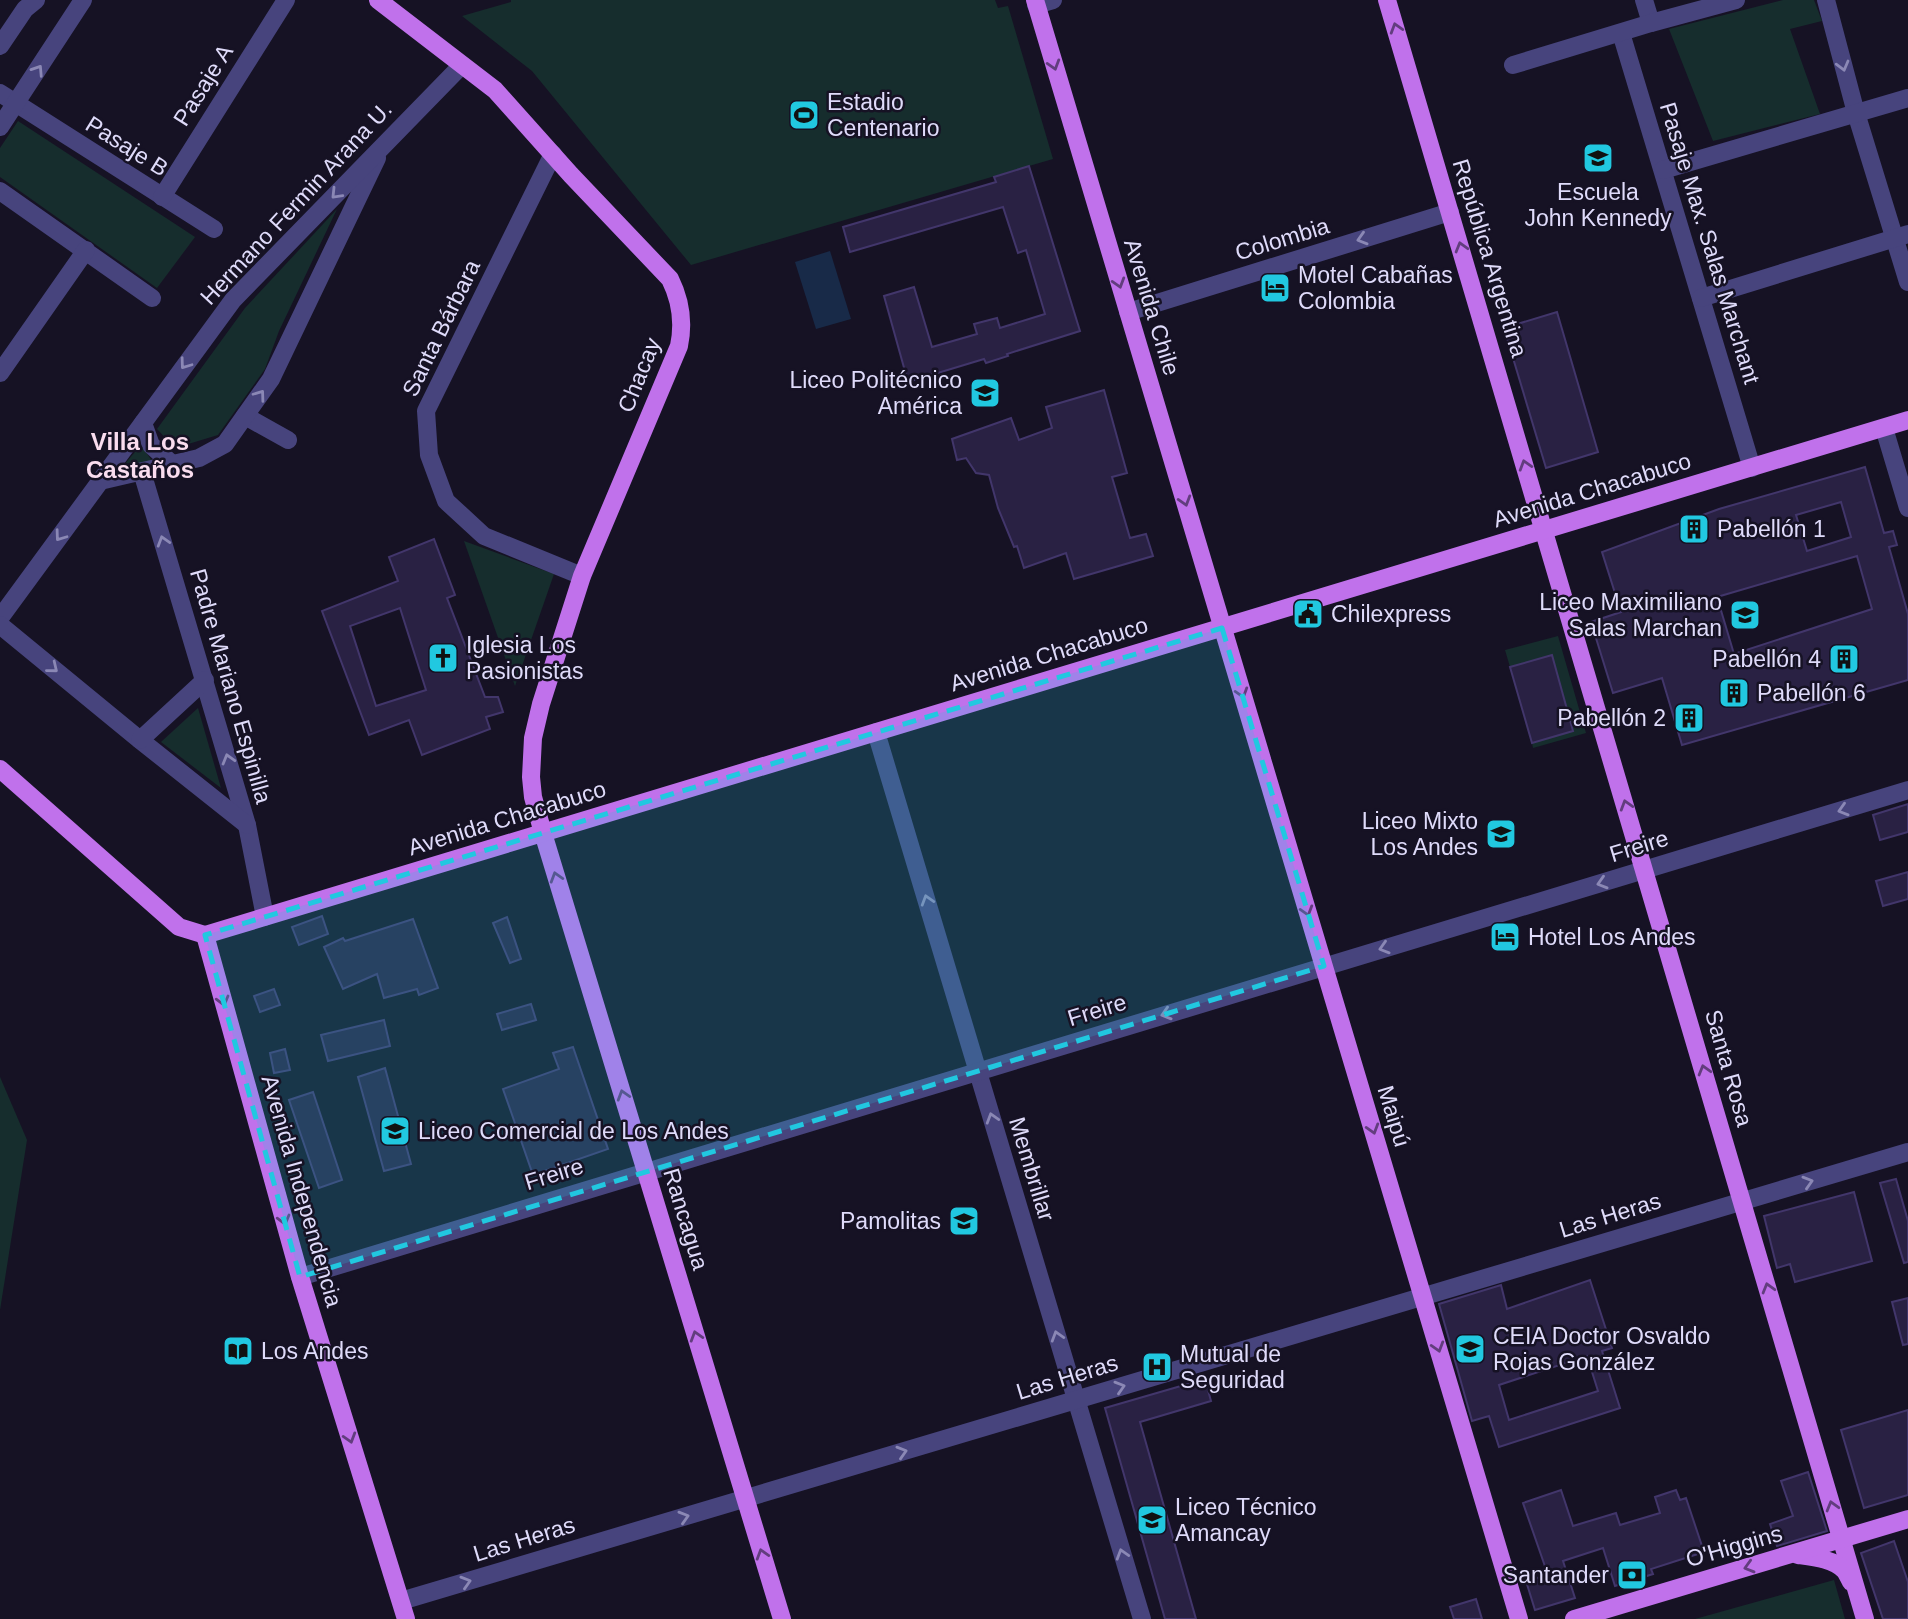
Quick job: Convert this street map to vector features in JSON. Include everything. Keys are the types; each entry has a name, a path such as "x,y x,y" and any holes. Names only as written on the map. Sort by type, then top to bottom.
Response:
{"main road":[{"name":"Chacay","path":"378,0 495,90 670,279 681,310 681,334 675,358 582,576 541,704 531,757 533,797 543,833"},
{"name":"República Argentina","path":"1387,0 1545,530"},
{"name":"Avenida Chile","path":"1041,2 1128,312 1222,628"},
{"name":"Avenida Chacabuco","path":"205,935 1908,421"},
{"name":"Santa Rosa","path":"1545,530 1865,1619"},
{"name":"Maipú","path":"1222,628 1519,1619"},
{"path":"0,769 179,927 205,935"},
{"name":"Rancagua","path":"543,833 782,1619"},
{"name":"Avenida Independencia","path":"205,935 300,1277 404,1610"},
{"name":"O'Higgins","path":"1574,1619 1601,1614 1908,1519"},
{"path":"1794,1554 1826,1561 1845,1571 1859,1598"}],"street":[{"path":"0,46 25,9 36,0"},
{"path":"0,127 83,0"},
{"name":"Pasaje A","path":"162,197 286,0"},
{"path":"1644,0 1651,23"},
{"path":"1513,65 1736,0"},
{"path":"1826,0 1856,113 1901,236 1908,282"},
{"name":"Pasaje Max. Salas Marchant","path":"1621,33 1752,468"},
{"name":"Hermano Fermin Arana U.","path":"0,618 233,300 463,65"},
{"name":"Pasaje B","path":"0,93 214,229"},
{"path":"1663,170 1908,98"},
{"path":"100,481 200,458 225,444 271,379 383,146"},
{"name":"Santa Bárbara","path":"553,154 426,411 426,422 429,455 446,501 484,536 582,576"},
{"path":"0,191 152,298"},
{"name":"Colombia","path":"1128,312 1450,212"},
{"path":"1701,298 1901,236"},
{"path":"2,365 86,250"},
{"path":"245,416 288,440"},
{"path":"143,423 151,445 173,465"},
{"path":"1884,428 1908,508"},
{"name":"Padre Mariano Espinilla","path":"142,472 247,825 265,917"},
{"path":"0,625 247,825"},
{"path":"140,740 205,680"},
{"name":"Membrillar","path":"877,732 1142,1619"},
{"name":"Freire","path":"300,1277 1908,790"},
{"name":"Las Heras","path":"404,1610 746,1499 1908,1152"}],"highlighted area":[{"path":"1222,628 1324,966 300,1277 205,935"}],"green space":[{"name":"Estadio Centenario","path":"511,0 995,0 998,8 1008,6 1053,159 691,265 532,71 462,16"},
{"path":"1783,0 1814,0 1822,21 1790,29 1820,114 1713,141 1669,29"},
{"path":"18,121 195,237 157,288 0,177 0,148"},
{"path":"337,209 279,331 265,369 218,435 175,448 157,429 245,308"},
{"path":"141,445 152,461 123,466"},
{"path":"464,541 554,574 515,686"},
{"path":"1558,636 1586,733 1533,748 1532,743 1573,730 1552,656 1510,667 1505,650"},
{"path":"198,708 221,788 161,742"},
{"path":"0,1077 27,1140 0,1310"},
{"path":"1834,1580 1845,1619 1695,1619"}],"water":[{"path":"830,251 851,319 816,329 795,262"}],"building":[{"path":"1029,166 1080,331 986,363 984,359 908,382 884,296 914,287 932,347 977,334 974,324 997,318 1000,328 1045,314 1026,250 1018,253 1003,207 850,252 843,227 996,182 994,177"},
{"path":"1557,312 1598,452 1546,468 1504,328"},
{"path":"1104,390 1127,473 1112,477 1130,538 1146,534 1153,556 1074,579 1066,553 1024,568 1017,546 1014,547 998,508 989,475 976,473 966,458 957,460 952,439 1011,418 1019,440 1052,428 1046,407"},
{"name":"Liceo Maximiliano Salas Marchan","path":"1865,467 1884,533 1893,531 1897,545 1889,547 1908,614 1908,680 1682,745 1662,678 1613,693 1591,622 1621,612 1602,552 1719,509","holes":["1841,502 1851,537 1807,551 1796,515","1857,556 1872,609 1734,654 1717,597"]},
{"name":"Iglesia Los Pasionistas","path":"434,539 455,595 447,598 485,697 498,697 503,712 486,717 490,729 422,755 409,720 369,735 322,611 398,581 389,557","holes":["400,608 426,690 376,706 350,626"]},
{"path":"1552,655 1573,731 1532,743 1510,667"},
{"path":"1908,804 1908,832 1880,840 1873,815"},
{"path":"1908,872 1908,899 1883,906 1876,881"},
{"path":"322,916 328,934 299,945 292,927"},
{"path":"507,917 521,959 510,963 493,923"},
{"path":"413,919 438,988 419,995 417,989 384,998 377,974 343,989 324,947 343,938 345,941"},
{"path":"274,989 280,1005 260,1012 254,996"},
{"path":"531,1004 536,1020 502,1030 497,1014"},
{"path":"384,1020 390,1046 328,1061 321,1035"},
{"path":"573,1047 608,1149 533,1175 503,1089 559,1069 553,1053"},
{"path":"285,1049 290,1070 274,1073 270,1053"},
{"path":"385,1068 411,1164 384,1171 358,1077"},
{"path":"313,1092 342,1180 319,1188 289,1100"},
{"path":"1896,1179 1908,1221 1908,1262 1904,1263 1880,1183"},
{"path":"1854,1192 1872,1261 1795,1282 1790,1264 1777,1268 1764,1216"},
{"path":"1590,1280 1612,1348 1602,1351 1620,1408 1499,1447 1489,1416 1472,1421 1439,1304 1501,1285 1507,1309","holes":["1587,1356 1598,1391 1509,1420 1499,1385"]},
{"path":"1908,1298 1908,1344 1903,1345 1892,1302"},
{"name":"Liceo Técnico Amancay","path":"1205,1379 1211,1401 1140,1422 1196,1619 1165,1619 1105,1408"},
{"path":"1908,1410 1908,1495 1864,1508 1841,1430"},
{"path":"1808,1472 1827,1531 1777,1546 1770,1524 1793,1516 1781,1481"},
{"path":"1561,1490 1573,1526 1616,1513 1620,1525 1660,1513 1655,1497 1676,1490 1680,1500 1686,1498 1704,1552 1651,1569 1653,1574 1615,1586 1603,1548 1563,1561 1575,1598 1535,1610 1526,1581 1548,1575 1523,1503"},
{"path":"1894,1541 1908,1582 1908,1619 1883,1619 1861,1553"},
{"path":"1476,1599 1482,1619 1454,1619 1450,1607"}],"place":[{"name":"Estadio Centenario","path":"804,115"},
{"name":"Escuela John Kennedy","path":"1598,158"},
{"name":"Motel Cabañas Colombia","path":"1275,288"},
{"name":"Liceo Politécnico América","path":"985,393"},
{"name":"Pabellón 1","path":"1694,529"},
{"name":"Chilexpress","path":"1308,614"},
{"name":"Liceo Maximiliano Salas Marchan","path":"1745,615"},
{"name":"Iglesia Los Pasionistas","path":"443,658"},
{"name":"Pabellón 4","path":"1844,659"},
{"name":"Pabellón 6","path":"1734,693"},
{"name":"Pabellón 2","path":"1689,718"},
{"name":"Liceo Mixto Los Andes","path":"1501,834"},
{"name":"Hotel Los Andes","path":"1505,937"},
{"name":"Liceo Comercial de Los Andes","path":"395,1131"},
{"name":"Pamolitas","path":"964,1221"},
{"name":"CEIA Doctor Osvaldo Rojas González","path":"1470,1349"},
{"name":"Los Andes","path":"238,1351"},
{"name":"Mutual de Seguridad","path":"1157,1367"},
{"name":"Liceo Técnico Amancay","path":"1152,1520"},
{"name":"Santander","path":"1632,1575"}],"district":[{"name":"Villa Los Castaños","path":"140,456"}]}
